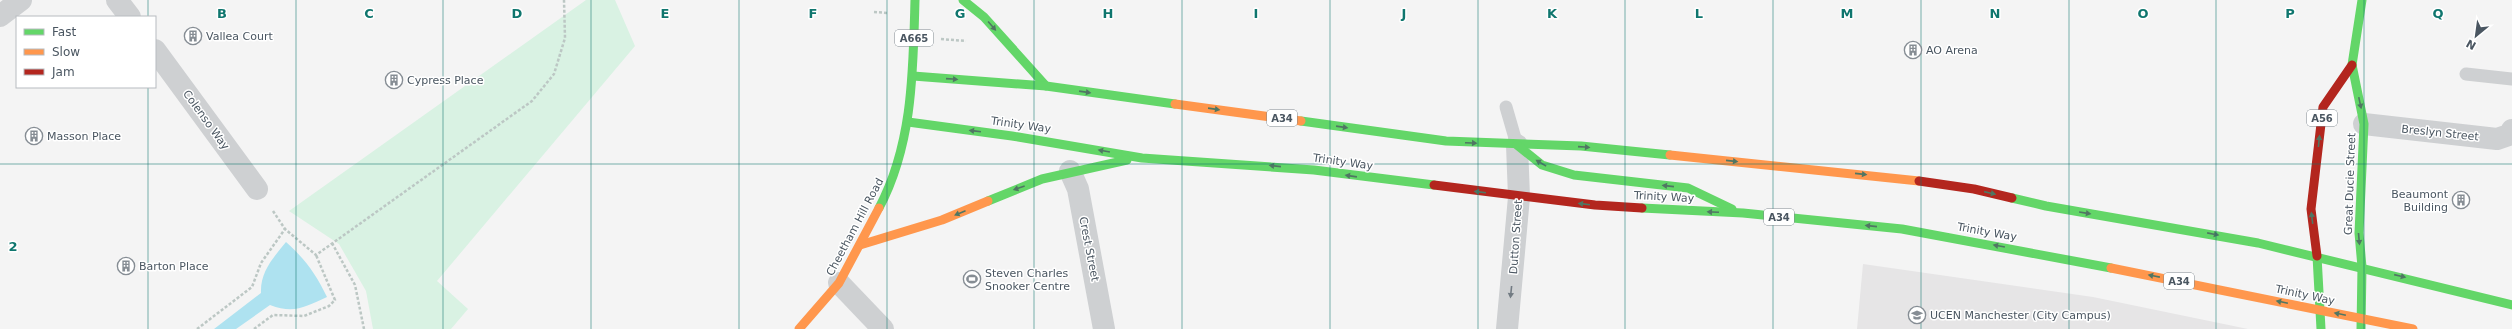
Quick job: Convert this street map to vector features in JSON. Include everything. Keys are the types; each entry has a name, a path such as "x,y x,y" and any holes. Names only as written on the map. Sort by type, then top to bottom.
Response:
{"main road":[{"name":"Cheetham Hill Road","path":"799,329 839,283 892,184 908,122 913,76 915,0"},
{"path":"963,0 984,17 1046,86"},
{"name":"Great Ducie Street","path":"2361,329 2362,267 2358,233 2364,124 2352,65 2362,0"},
{"name":"Great Ducie Street","path":"2321,329 2317,256 2311,209 2323,107 2352,65"},
{"path":"913,76 1046,86"},
{"name":"A34","path":"1046,86 1446,141 1588,147 1881,176 1974,189 2046,206 2214,234 2317,256 2512,304"},
{"name":"Trinity Way","path":"908,122 1012,136 1142,158 1208,161 1314,170 1519,197 1595,205 1743,213 1902,229 2061,258 2413,329"},
{"path":"1518,145 1542,165 1574,175 1688,188 1743,213"},
{"path":"860,245 942,220 1009,191 1070,171 1142,158"}],"street":[{"path":"0,16 21,0"},
{"path":"117,0 129,16"},
{"name":"Colenso Way","path":"156,51 257,189"},
{"name":"Breslyn Street","path":"2364,124 2497,139 2509,135 2512,130"},
{"name":"Dutton Street","path":"1507,329 1519,197 1518,145"},
{"name":"Crest Street","path":"1070,171 1078,189 1104,329"},
{"path":"839,283 883,329"}],"lane":[{"path":"2466,74 2512,79"},
{"path":"1506,107 1518,145"}],"path":[{"path":"316,255 332,242 532,101 554,74 565,38 564,0"},
{"path":"196,329 252,287 261,263 285,229 316,255 335,300 329,306 304,316 273,315 254,329"},
{"path":"332,242 355,285 364,329"}],"shaded area":[{"path":"1863,264 2093,297 2248,329 1857,329"}],"green space":[{"path":"586,0 615,0 635,46 437,281 468,309 451,329 373,329 366,291 339,244 289,211"}],"water":[{"path":"286,242 310,267 327,297 306,306 293,309 278,308 270,305 236,329 214,329 261,293 261,285 265,272"}],"traffic: fast":[{"path":"879,208 890,184 899,158 905,133 912,80 915,0"},
{"path":"963,0 984,17 1046,86"},
{"path":"2362,0 2352,65 2364,124 2359,233 2362,267"},
{"path":"913,76 1046,86 1175,104"},
{"path":"1301,121 1446,141 1581,146 1670,155"},
{"path":"908,122 1012,136 1142,158 1314,170 1434,185"},
{"path":"1517,145 1542,165 1574,175 1688,188 1732,209"},
{"path":"988,201 1042,179 1127,160"},
{"path":"2012,198 2046,206 2258,243 2512,305"},
{"path":"1642,208 1743,213 1902,229 2111,268"},
{"path":"2317,256 2321,329"},
{"path":"2361,329 2362,267"}],"traffic: slow":[{"path":"1175,104 1301,121"},
{"path":"1670,155 1919,181"},
{"path":"860,245 942,220 988,201"},
{"path":"799,329 839,283 879,208"},
{"path":"2111,268 2413,329"}],"traffic: jam":[{"path":"2317,256 2311,209 2323,107 2352,65"},
{"path":"1919,181 1974,189 2012,198"},
{"path":"1434,185 1595,205 1642,208"}],"place":[{"name":"Vallea Court","path":"193,36"},
{"name":"AO Arena","path":"1913,50"},
{"name":"Cypress Place","path":"394,80"},
{"name":"Masson Place","path":"34,136"},
{"name":"Beaumont Building","path":"2461,200"},
{"name":"Barton Place","path":"126,266"},
{"name":"Steven Charles Snooker Centre","path":"972,279"},
{"name":"UCEN Manchester (City Campus)","path":"1917,315"}]}
